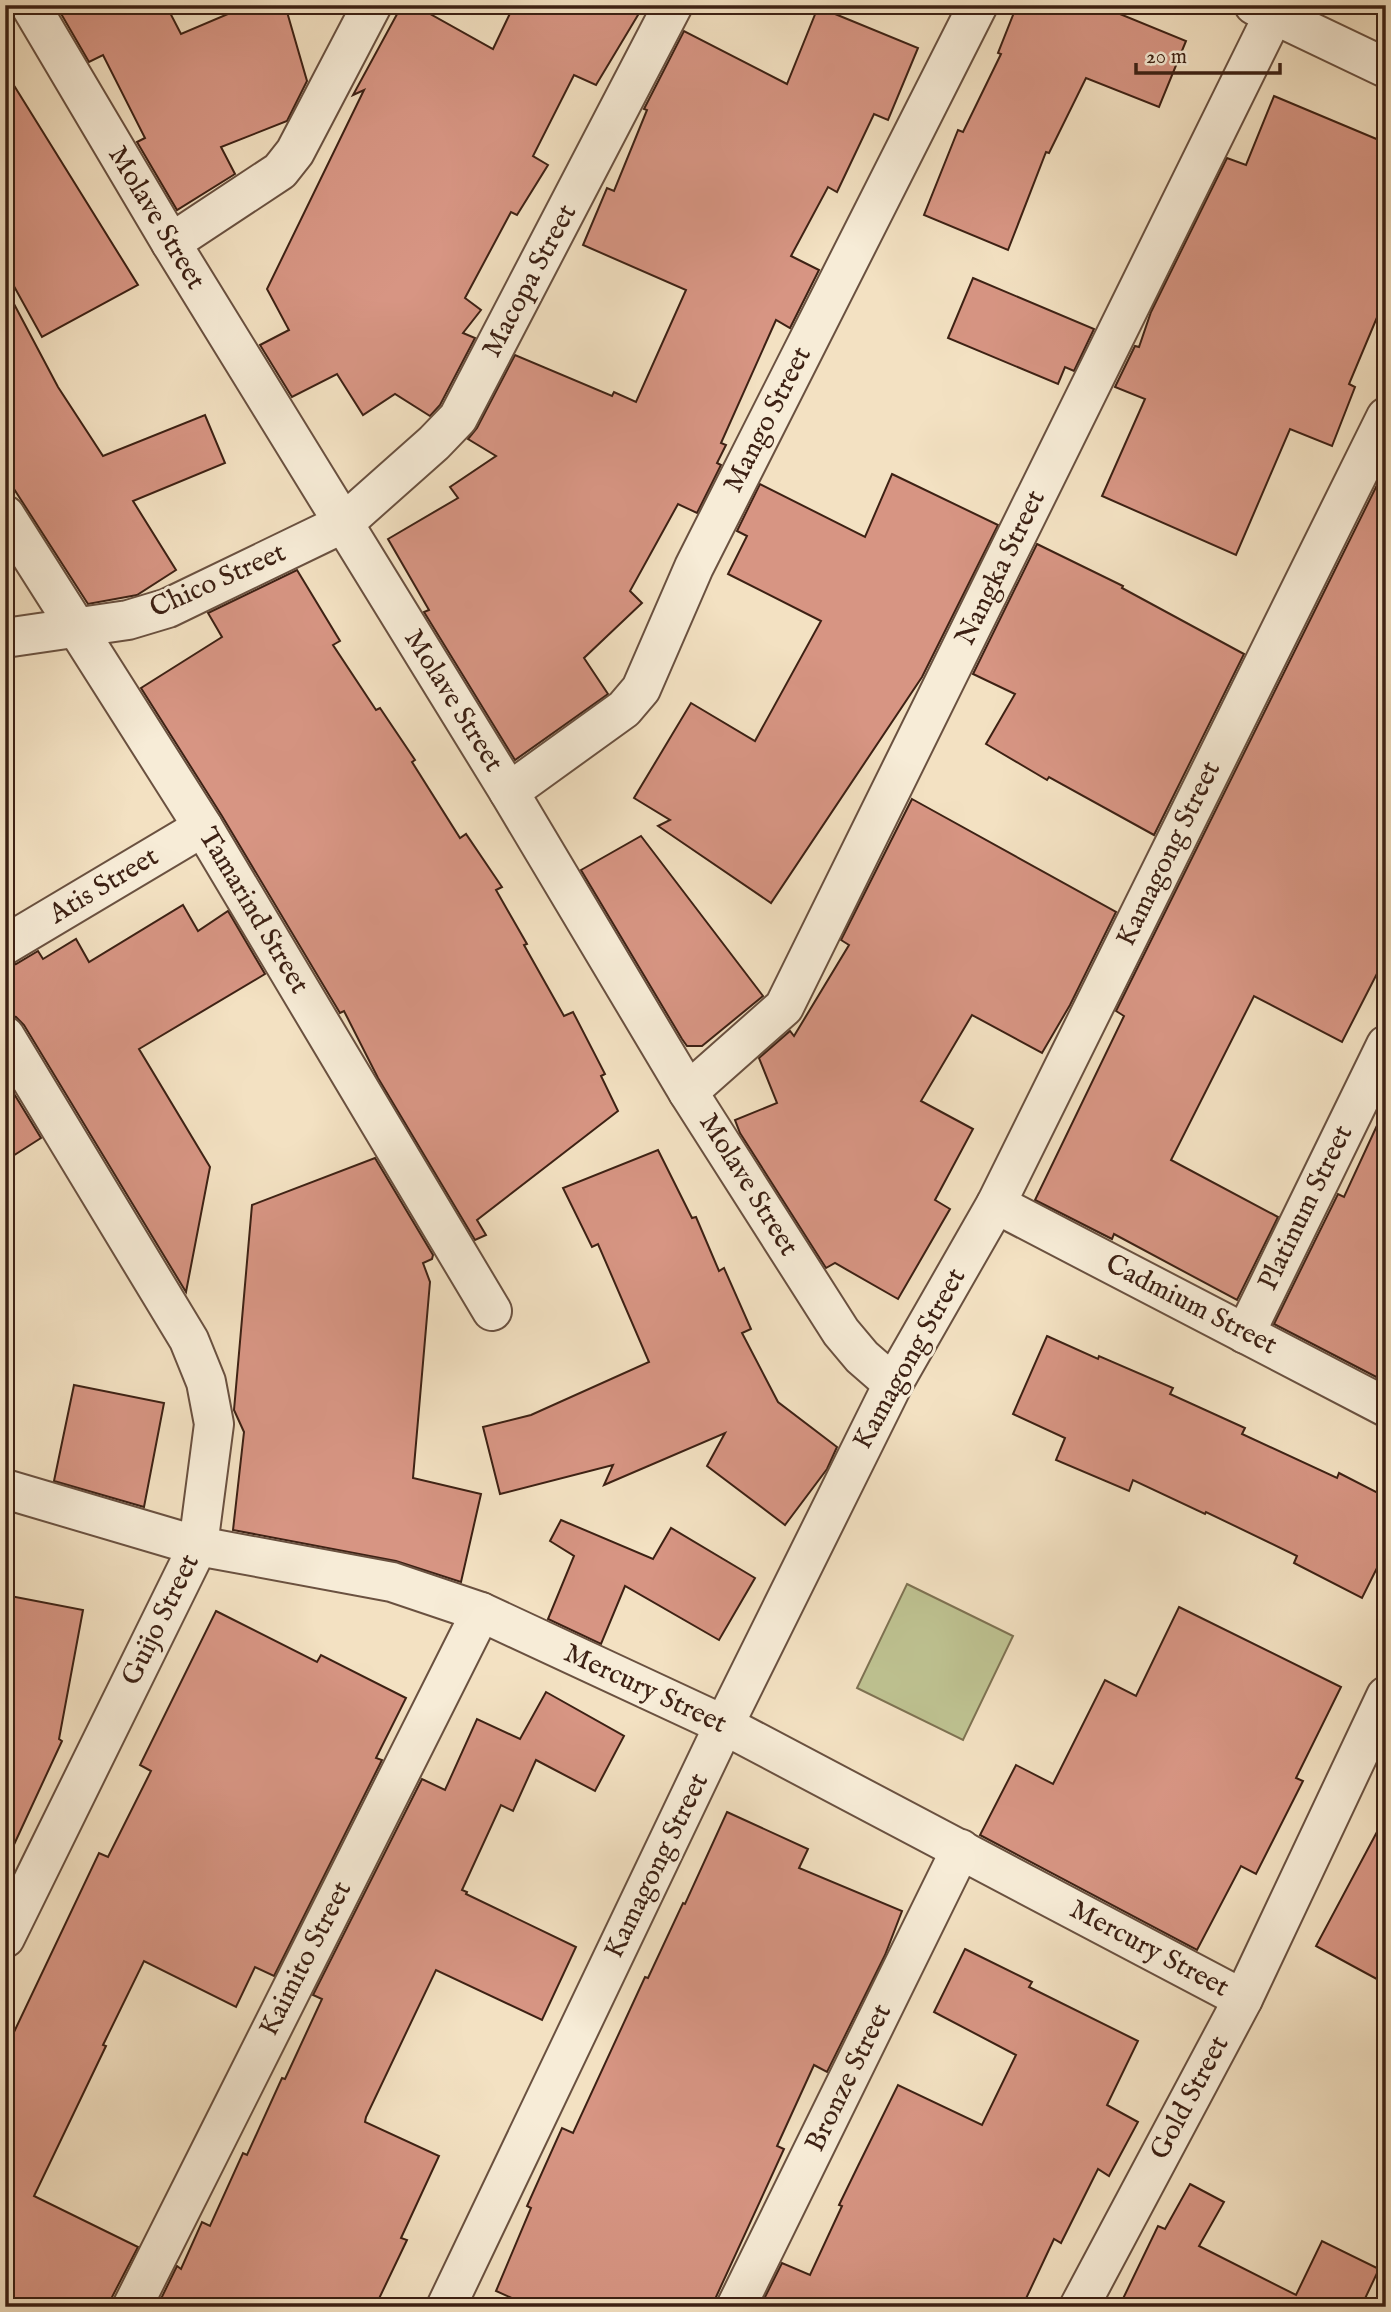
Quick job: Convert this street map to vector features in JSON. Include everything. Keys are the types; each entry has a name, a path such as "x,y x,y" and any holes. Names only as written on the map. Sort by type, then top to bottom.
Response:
{"street":[{"name":"Molave Street","path":"30,5 171,243 509,792 688,1092 841,1332 862,1357 893,1384"},
{"path":"171,243 280,171 295,152 372,5"},
{"name":"Macopa Street","path":"344,523 434,443 458,418 673,5"},
{"name":"Mango Street","path":"509,792 625,709 641,689 694,567 978,5"},
{"path":"1264,10 1386,68"},
{"name":"Nangka Street","path":"688,1092 784,1007 1264,10"},
{"name":"Kamagong Street","path":"446,2307 724,1725 893,1384 996,1204 1386,416"},
{"name":"Tamarind Street","path":"5,515 202,827 492,1311"},
{"name":"Chico Street","path":"5,638 128,620 168,608 344,523"},
{"name":"Atis Street","path":"5,945 202,827"},
{"name":"Guijo Street","path":"5,1036 189,1340 206,1382 214,1424 198,1546 5,1938"},
{"name":"Platinum Street","path":"1245,1334 1386,1045"},
{"name":"Cadmium Street","path":"996,1204 1386,1407"},
{"name":"Mercury Street","path":"5,1489 198,1546 392,1582 481,1612 724,1725 1242,1999"},
{"name":"Kaimito Street","path":"132,2307 481,1612"},
{"name":"Gold Street","path":"1079,2307 1242,1999 1386,1696"},
{"name":"Bronze Street","path":"736,2307 961,1849"}],"green space":[{"path":"907,1584 1013,1636 963,1740 857,1688"}],"building":[{"path":"56,5 166,5 181,34 249,5 285,5 307,81 287,121 221,147 235,174 177,210 137,142 145,138 103,55 89,62"},
{"path":"402,5 414,5 493,49 514,5 644,5 596,85 574,75 533,156 548,165 517,215 511,212 465,298 481,310 463,333 475,338 440,405 430,416 395,394 363,415 337,374 292,397 260,345 289,330 267,289 364,90 353,95"},
{"path":"1017,5 1098,5 1186,41 1159,107 1086,78 1049,153 1046,152 1008,250 924,215 958,130 963,132 1001,54 998,53"},
{"path":"818,7 918,48 888,120 874,114 837,192 828,187 791,256 819,270 790,328 776,320 721,443 726,445 717,463 721,465 697,513 678,504 630,591 642,603 584,658 608,694 515,760 424,612 429,610 388,539 458,498 450,487 496,456 468,439 477,428 515,355 612,396 614,392 636,402 686,290 583,245 607,188 614,191 647,110 644,109 684,31 787,84"},
{"path":"5,71 138,285 42,337 5,270"},
{"path":"1274,96 1386,143 1386,296 1349,384 1355,387 1332,446 1290,429 1236,555 1102,496 1145,399 1115,387 1135,346 1139,347 1151,312 1227,158 1246,165"},
{"path":"973,278 1094,329 1074,371 1065,367 1058,384 948,338"},
{"path":"5,287 58,387 103,456 205,415 225,463 133,501 176,570 137,595 88,604 5,475"},
{"path":"1386,467 1386,956 1342,1042 1254,996 1171,1160 1278,1217 1237,1300 1114,1234 1112,1239 1035,1200 1124,1016 1116,1011"},
{"path":"892,474 998,525 922,677 771,903 658,826 670,820 634,798 691,703 755,741 821,621 728,574 747,536 737,531 760,484 865,537"},
{"path":"1037,544 1123,586 1122,588 1244,654 1154,835 1049,777 1047,780 986,744 1015,694 973,674"},
{"path":"297,570 340,641 333,645 376,710 380,708 415,760 412,762 460,838 466,834 502,887 496,890 527,944 524,945 564,1016 573,1012 605,1074 601,1076 618,1111 477,1220 486,1235 475,1240 378,1078 344,1011 340,1013 222,816 141,688 222,637 208,613"},
{"path":"912,799 1116,912 1070,1005 1042,1053 972,1015 921,1101 973,1129 935,1200 950,1209 898,1299 835,1263 826,1268 740,1133 735,1120 777,1103 759,1058 790,1031 794,1036 849,945 841,940"},
{"path":"641,836 763,996 702,1046 687,1046 682,1039 581,870"},
{"path":"183,905 198,931 228,911 265,974 139,1049 210,1167 186,1292 24,1025 16,1017 5,1014 5,967 38,951 43,959 76,939 89,962"},
{"path":"5,1079 41,1138 5,1161"},
{"path":"1386,1106 1386,1382 1274,1324 1338,1194 1344,1197"},
{"path":"658,1150 692,1218 696,1217 719,1271 724,1268 751,1329 742,1333 778,1402 837,1447 827,1469 785,1525 707,1466 725,1433 604,1485 613,1465 500,1494 483,1427 531,1415 649,1362 598,1244 592,1247 563,1188"},
{"path":"375,1158 433,1255 432,1259 423,1263 430,1282 413,1478 481,1494 461,1582 396,1561 233,1530 244,1432 234,1410 252,1205"},
{"path":"1047,1336 1173,1388 1170,1394 1245,1428 1242,1434 1337,1478 1339,1473 1386,1497 1386,1550 1362,1598 1294,1563 1297,1556 1206,1512 1205,1514 1133,1480 1129,1491 1056,1460 1065,1438 1013,1414"},
{"path":"74,1385 164,1403 144,1507 54,1481"},
{"path":"561,1520 653,1559 671,1528 755,1578 719,1640 625,1586 601,1644 548,1619 574,1556 550,1541"},
{"path":"5,1595 83,1610 59,1739 62,1741 5,1864"},
{"path":"1179,1607 1341,1687 1296,1778 1303,1781 1256,1874 1241,1866 1197,1950 980,1835 1016,1765 1053,1784 1105,1680 1136,1696"},
{"path":"216,1611 317,1662 321,1655 406,1698 376,1758 382,1760 274,1976 255,1967 236,2007 144,1961 103,2045 106,2046 34,2196 138,2247 112,2297 110,2307 5,2307 5,2051 99,1853 108,1857 151,1771 140,1765"},
{"path":"546,1692 624,1736 595,1791 536,1760 513,1811 501,1805 462,1890 576,1947 542,2020 436,1970 365,2122 439,2156 401,2238 407,2240 375,2307 157,2307 177,2266 181,2269 202,2222 210,2226 243,2153 247,2155 322,1999 313,1995 422,1779 445,1790 477,1719 520,1739"},
{"path":"727,1812 808,1849 799,1868 902,1911 885,1955 827,2072 814,2065 777,2146 784,2149 716,2297 714,2307 532,2307 496,2291 531,2208 527,2206 562,2128 573,2133 645,1977 648,1978 683,1903 685,1904"},
{"path":"1386,1815 1386,1984 1316,1946"},
{"path":"965,1949 1032,1982 1029,1987 1138,2041 1107,2105 1138,2122 1109,2176 1098,2169 1061,2243 1054,2239 1022,2307 760,2307 782,2263 810,2275 842,2206 839,2205 898,2085 982,2125 1016,2055 934,2012"},
{"path":"1190,2184 1224,2202 1199,2246 1296,2295 1322,2241 1379,2269 1361,2307 1119,2307 1158,2226 1165,2229"}]}
